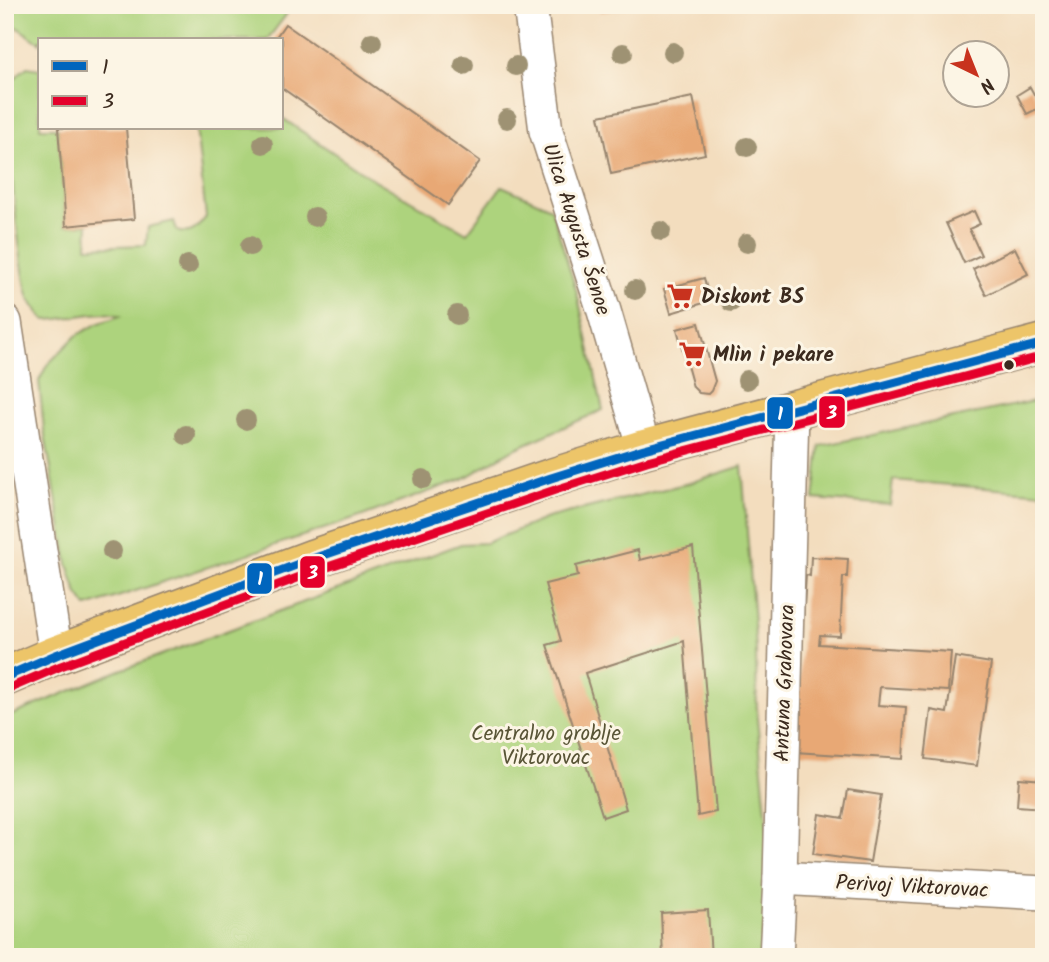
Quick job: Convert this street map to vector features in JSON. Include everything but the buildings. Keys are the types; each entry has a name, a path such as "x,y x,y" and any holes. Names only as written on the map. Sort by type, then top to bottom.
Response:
{"main road":[{"path":"5,677 56,655 312,559 644,449 1044,343"}],"street":[{"name":"Ulica Augusta Šenoe","path":"530,5 546,131 604,311 644,449"},
{"path":"5,322 8,357 56,655"},
{"name":"Antuna Grahovara","path":"776,957 792,410"},
{"name":"Perivoj Viktorovac","path":"780,878 1044,893"}],"green space":[{"path":"5,5 290,5 286,15 269,38 38,38 38,42 5,19"},
{"path":"27,67 38,69 38,130 58,130 66,226 88,224 87,247 146,245 148,227 174,221 177,231 194,230 206,217 196,130 284,130 284,119 368,176 467,233 502,186 551,208 577,293 603,410 512,450 463,479 357,518 87,607 77,593 68,564 44,430 39,381 47,365 76,336 97,324 120,316 104,313 45,320 29,298 21,259 9,127 10,88 19,73"},
{"path":"1044,399 1044,493 893,480 890,505 814,499 820,446"},
{"name":"Centralno groblje Viktorovac","path":"742,466 756,649 757,719 780,957 5,957 5,718 118,671 461,544 486,543 547,518 689,483"}],"transit line":[{"name":"1","path":"5,677 56,655 312,559 551,478 644,449 1044,343"},
{"name":"3","path":"10,688 61,666 316,571 555,490 647,461 1044,356"}],"place":[{"name":"Diskont BS","path":"680,296"},
{"name":"Mlin i pekare","path":"692,354"}]}
